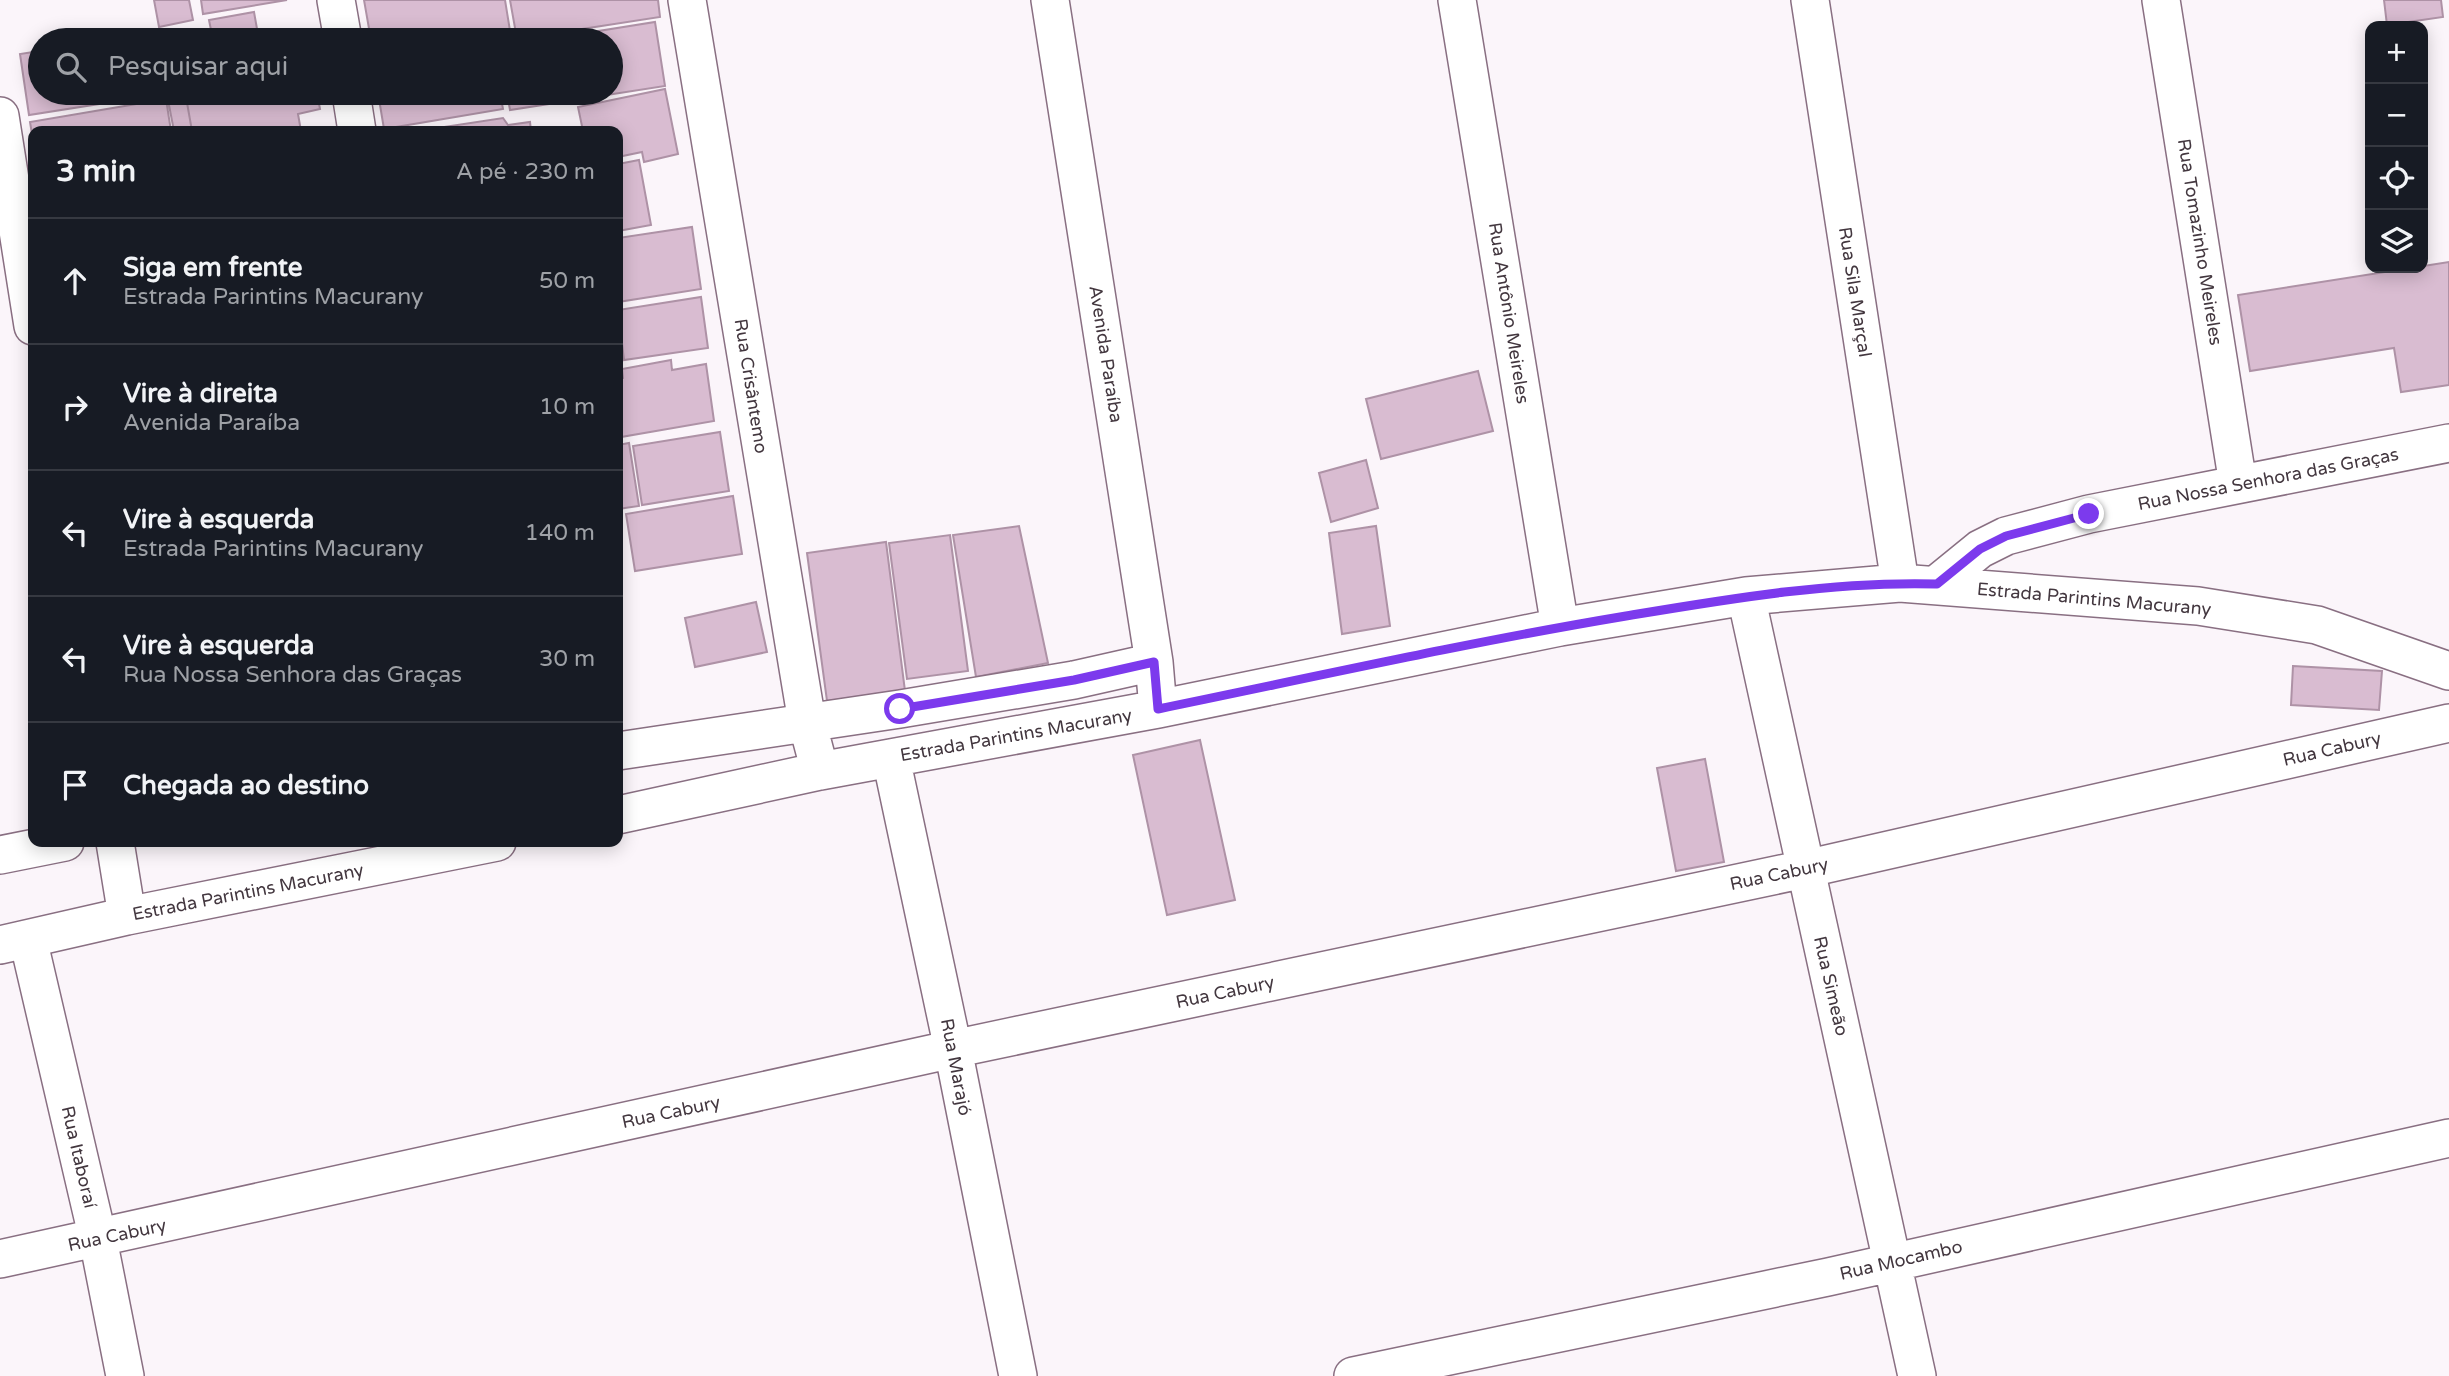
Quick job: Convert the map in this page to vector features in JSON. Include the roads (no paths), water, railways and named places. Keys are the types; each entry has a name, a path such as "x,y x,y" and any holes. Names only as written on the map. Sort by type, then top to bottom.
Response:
{"street":[{"path":"336,0 341,28"},
{"name":"Rua Crisântemo","path":"687,0 807,722 820,771"},
{"name":"Avenida Paraíba","path":"1051,0 1154,662 1158,709"},
{"name":"Rua Antônio Meireles","path":"1457,0 1560,627"},
{"name":"Rua Sila Marçal","path":"1810,0 1900,583"},
{"name":"Rua Tomazinho Meireles","path":"2161,0 2238,484"},
{"path":"353,105 356,126"},
{"path":"0,116 28,294"},
{"name":"Rua Nossa Senhora das Graças","path":"1937,584 1980,549 2006,536 2089,514 2449,443"},
{"name":"Estrada Parintins Macurany","path":"623,814 820,771 1158,709 1560,627 1746,596 1900,583 2198,606 2317,625 2449,671"},
{"name":"Rua Simeão","path":"1746,596 1917,1376"},
{"path":"623,750 900,709 1074,680 1154,662"},
{"name":"Rua Cabury","path":"0,1259 953,1049 1805,869 2449,723"},
{"name":"Rua Marajó","path":"891,758 953,1049 1018,1376"},
{"path":"0,855 40,847"},
{"path":"116,847 127,916"},
{"name":"Estrada Parintins Macurany","path":"14,942 460,847"},
{"name":"Rua Itaboraí","path":"14,942 98,1239 125,1376"},
{"name":"Rua Mocambo","path":"1353,1376 1828,1277 2449,1138"}]}
